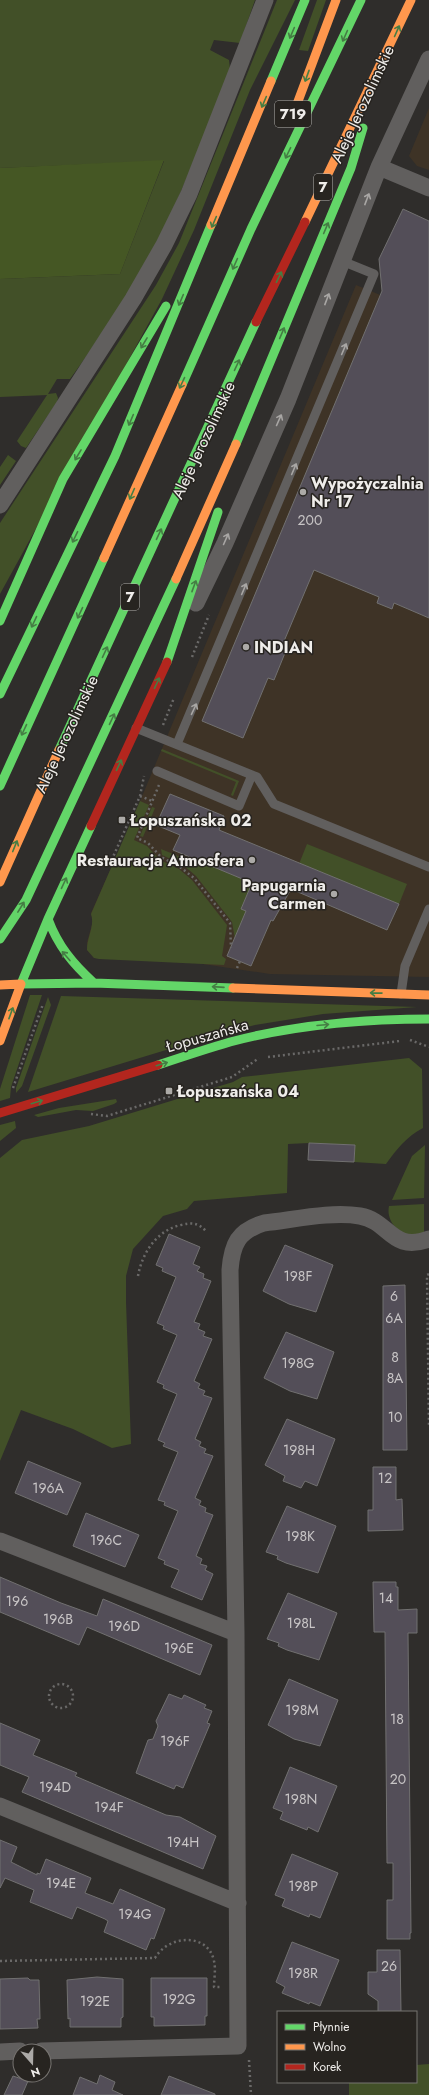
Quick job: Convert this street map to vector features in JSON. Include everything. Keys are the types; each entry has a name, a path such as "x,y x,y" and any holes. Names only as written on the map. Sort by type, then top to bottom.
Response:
{"main road":[{"path":"0,694 115,456 305,0"},
{"name":"719","path":"288,126 336,0"},
{"path":"0,786 86,600 251,229 334,60 361,0"},
{"name":"Aleje Jerozolimskie","path":"0,882 24,825 261,312 383,62 411,0"},
{"path":"0,939 26,900 137,665 235,447 351,168 383,62"},
{"name":"719","path":"251,229 283,141"},
{"path":"0,621 64,479 173,295 201,251"},
{"path":"0,1041 21,984 48,919 167,662 211,534 235,447"},
{"path":"48,919 57,945 64,955 94,983"},
{"path":"0,985 94,983 429,994"},
{"name":"Łopuszańska","path":"0,1113 231,1042 277,1032 315,1026 366,1021 429,1019"}],"street":[{"path":"0,505 133,298 164,245 189,194 265,0"},
{"path":"167,662 225,543 288,399 379,167 429,59"},
{"path":"379,167 429,188"},
{"path":"52,2051 238,2046 236,1633 230,1270 232,1252 244,1232 264,1223 347,1215 374,1220 392,1236 407,1242 418,1242 429,1239"},
{"path":"0,1541 236,1633"},
{"path":"0,1806 238,1903"},
{"path":"0,2052 12,2052"}],"lane":[{"path":"177,744 197,702 374,274 342,261"},
{"path":"136,728 257,777 274,804 429,867"},
{"path":"160,773 239,806 252,775"},
{"path":"401,994 405,966 429,909"}],"path":[{"path":"106,863 112,856 140,796 146,770"},
{"path":"160,773 152,801 137,838 148,843 161,857 180,867 194,878 230,923 231,948"},
{"path":"140,796 152,801"},
{"path":"14,1094 13,1088 45,997"},
{"path":"91,1114 107,1116 232,1077 258,1058 400,1040"},
{"path":"408,1040 429,1047"},
{"path":"138,1276 148,1250 158,1236 170,1227 193,1222 200,1225 206,1231"},
{"path":"429,1274 427,1275 429,1427"},
{"path":"65,1685 72,1693 72,1701 67,1707 56,1707 49,1698 50,1692 56,1686 65,1685"},
{"path":"0,1961 155,1958 159,1951 168,1944 192,1940 201,1943 214,1960 214,1987 238,1986"}],"shaded area":[{"path":"429,108 429,170 417,166 409,156"},
{"path":"356,285 429,315 429,977 270,974 196,963 94,958 87,950 87,942 93,921 91,913 125,837"}],"green space":[{"path":"0,0 255,0 240,43 214,40 210,50 229,60 230,69 186,180 156,244 101,336 70,379 57,379 48,394 56,393 58,398 57,402 26,448 21,446 17,441 47,395 0,397 0,279 120,274 164,161 0,168"},
{"path":"277,0 295,0 250,90 194,230 162,299 0,594 0,523 156,285 179,243"},
{"path":"317,0 326,0 308,51 299,50"},
{"path":"164,160 120,274 0,279 0,168"},
{"path":"8,455 16,461 0,485 0,467"},
{"path":"162,749 239,781 233,796 231,795 236,782 161,751"},
{"path":"140,801 149,805 134,840 147,846 160,860 179,869 192,880 227,925 222,956 226,959 224,965 99,959 94,958 87,950 92,923 91,914"},
{"path":"152,807 155,808 143,837 140,836"},
{"path":"307,844 407,884 399,904 299,864"},
{"path":"161,849 195,863 197,860 257,885 253,894 248,892 241,909 246,911 235,939 232,922 196,876 182,864 162,855"},
{"path":"30,995 42,995 11,1087 10,1098 0,1101 0,1089"},
{"path":"61,996 417,1007 323,1014 255,1025 212,1036 28,1092"},
{"path":"48,997 51,1005 22,1086 16,1093 16,1088"},
{"path":"409,1058 422,1069 423,1128 407,1139 386,1164 354,1162 355,1145 309,1143 288,1144 287,1193 194,1201 187,1209 163,1216 133,1249 126,1276 131,1444 112,1448 73,1429 21,1410 0,1461 0,1158 22,1140 89,1126 233,1082 242,1077"},
{"path":"116,1099 117,1102 114,1104 93,1111 76,1110 38,1117 34,1115 59,1108"},
{"path":"15,1121 16,1128 0,1141 0,1125"},
{"path":"425,1145 424,1198 392,1200 412,1156"},
{"path":"424,1204 424,1234 412,1236 397,1229 391,1221 389,1216 389,1206"},
{"path":"429,2064 429,2095 349,2095 349,2083 417,2083 417,2065"}],"building":[{"path":"403,209 429,221 429,618 394,603 392,609 377,603 379,597 314,570 282,646 287,648 274,680 268,678 243,738 202,721 382,291 379,259"},
{"path":"170,794 224,816 219,830 399,904 387,930 291,889 273,921 271,920 251,966 227,956 246,911 241,909 252,883 173,850 180,835 156,825"},
{"path":"309,1143 355,1145 354,1162 308,1160"},
{"path":"169,1234 200,1247 193,1264 200,1267 197,1271 204,1274 203,1278 211,1281 194,1322 200,1324 198,1329 205,1332 203,1336 212,1339 194,1381 200,1384 198,1388 205,1391 203,1395 212,1398 195,1439 201,1442 199,1446 206,1449 204,1453 213,1456 195,1498 201,1501 199,1505 206,1508 205,1512 213,1515 196,1556 202,1559 200,1564 207,1566 205,1570 213,1574 202,1600 171,1587 179,1570 164,1564 165,1561 158,1558 178,1511 164,1505 165,1502 158,1500 178,1452 163,1446 165,1443 158,1440 177,1394 163,1388 164,1385 157,1382 177,1335 163,1329 164,1326 157,1323 176,1277 162,1271 163,1268 156,1265"},
{"path":"285,1245 333,1265 316,1312 289,1304 263,1291"},
{"path":"405,1285 407,1450 383,1450 383,1286"},
{"path":"286,1332 334,1352 317,1399 290,1391 264,1378"},
{"path":"287,1419 335,1439 317,1486 305,1481 301,1488 283,1481 285,1476 265,1465"},
{"path":"28,1461 81,1483 67,1515 15,1493"},
{"path":"373,1467 396,1467 396,1500 402,1499 403,1530 368,1531 368,1510 373,1510"},
{"path":"287,1506 336,1526 318,1573 286,1563 277,1559 278,1556 266,1552"},
{"path":"86,1513 139,1535 125,1567 73,1546"},
{"path":"0,1577 61,1603 97,1616 103,1599 212,1645 200,1675 87,1627 79,1645 0,1612"},
{"path":"373,1582 396,1582 396,1587 398,1587 398,1610 417,1609 417,1633 408,1633 410,1939 387,1939 387,1900 393,1900 393,1863 387,1863 385,1632 374,1632"},
{"path":"288,1593 337,1613 319,1660 287,1650 278,1646 279,1643 267,1639"},
{"path":"289,1679 338,1700 320,1746 294,1739 268,1725"},
{"path":"169,1694 182,1699 184,1695 206,1705 204,1708 212,1711 207,1723 210,1724 183,1788 176,1785 174,1789 136,1773 148,1740 153,1739 158,1726 156,1721"},
{"path":"0,1723 40,1740 33,1755 77,1773 75,1776 166,1815 180,1817 216,1836 203,1869 22,1792 29,1777 0,1765"},
{"path":"290,1767 337,1786 318,1832 308,1827 307,1830 280,1819 283,1812 273,1808"},
{"path":"0,1840 17,1847 11,1862 37,1875 37,1873 40,1874 46,1859 91,1878 85,1893 113,1904 120,1889 165,1909 154,1939 151,1938 146,1950 104,1932 108,1921 77,1907 72,1919 30,1902 34,1890 5,1878 0,1888"},
{"path":"292,1854 338,1873 320,1918 310,1914 309,1917 282,1906 285,1899 275,1895"},
{"path":"292,1942 339,1960 320,2006 310,2002 309,2004 282,1993 285,1987 276,1982"},
{"path":"377,1950 400,1950 401,2011 378,2011 378,2001 368,1994 368,1972 377,1972"},
{"path":"97,1977 123,1979 123,2017 121,2018 121,2027 70,2027 70,2018 68,2019 67,1980"},
{"path":"28,1978 30,1980 39,1980 40,2019 37,2019 38,2028 0,2029 0,1979"},
{"path":"151,1978 207,1978 207,2016 205,2016 205,2025 154,2026 154,2017 151,2017"},
{"path":"100,2075 115,2082 112,2090 123,2095 73,2095 80,2077 97,2084"},
{"path":"169,2076 215,2094 215,2095 161,2095"},
{"path":"12,2078 12,2083 27,2083 22,2095 4,2095"}],"traffic: fast":[{"path":"271,81 305,0"},
{"path":"182,385 251,229 361,0"},
{"path":"236,444 351,168 363,128"},
{"path":"0,694 115,456 211,225"},
{"path":"0,621 63,479 166,306"},
{"path":"59,750 256,322"},
{"path":"167,662 218,512"},
{"path":"0,786 104,558"},
{"path":"0,939 26,900 176,579"},
{"path":"91,826 48,919 21,984 94,983 233,988"},
{"path":"48,919 61,946 79,969 94,983"},
{"path":"158,1065 230,1042 279,1031 329,1024 379,1020 429,1019"}],"traffic: slow":[{"path":"291,120 336,0"},
{"path":"305,222 411,0"},
{"path":"211,225 271,81"},
{"path":"104,558 182,385"},
{"path":"176,579 236,444"},
{"path":"0,882 59,750"},
{"path":"0,985 21,984 0,1041"},
{"path":"233,988 429,995"}],"traffic: jam":[{"path":"256,322 305,222"},
{"path":"91,826 167,662"},
{"path":"0,1113 158,1065"}],"place":[{"name":"Wypożyczalnia Nr 17","path":"303,492"},
{"name":"INDIAN","path":"246,647"},
{"name":"Łopuszańska 02","path":"122,820"},
{"name":"Restauracja Atmosfera","path":"252,860"},
{"name":"Papugarnia Carmen","path":"334,894"},
{"name":"Łopuszańska 04","path":"169,1091"}]}
